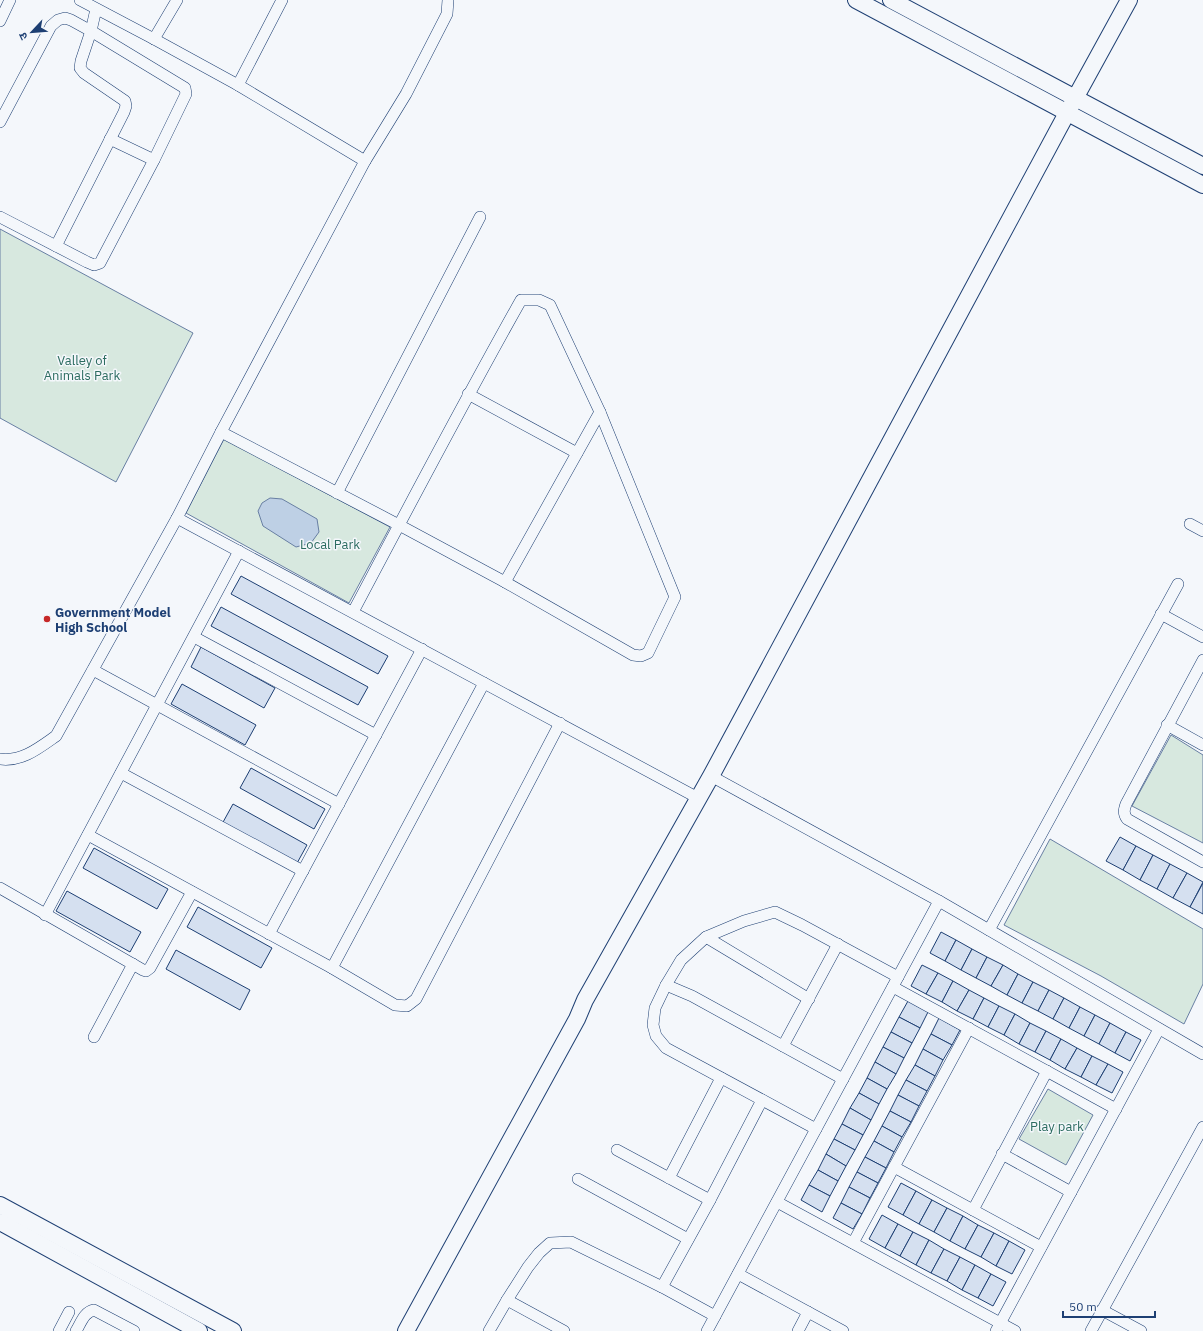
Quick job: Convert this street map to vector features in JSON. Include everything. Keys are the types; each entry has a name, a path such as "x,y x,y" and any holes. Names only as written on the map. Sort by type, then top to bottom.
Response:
{"main road":[{"path":"856,0 1203,185"},
{"path":"891,0 1203,166"},
{"path":"406,1331 577,1019 585,1000 711,776 1067,112 1129,0"},
{"path":"0,1205 233,1331"},
{"path":"0,1222 199,1331"}],"street":[{"path":"0,20 10,0"},
{"path":"80,0 238,85 365,161"},
{"path":"154,39 177,0"},
{"path":"238,85 282,0"},
{"path":"0,759 8,760 30,754 56,736 177,518 365,161 406,94 428,53 447,14 448,0"},
{"path":"56,246 126,106 125,101 84,73 80,68 96,9"},
{"path":"0,122 51,26 58,20 66,18 91,31 185,88 186,94 154,160 100,263 94,265 0,217"},
{"path":"110,139 154,160"},
{"path":"338,493 480,217"},
{"path":"221,432 399,525 505,582 633,655 641,656 648,653 676,597 600,412 550,305 539,300 521,300 468,394 399,525 353,612"},
{"path":"468,394 577,452"},
{"path":"505,582 600,412"},
{"path":"177,518 698,798"},
{"path":"1190,524 1203,531"},
{"path":"45,915 239,551"},
{"path":"989,930 1178,584"},
{"path":"1161,614 1203,637"},
{"path":"194,637 376,735"},
{"path":"269,934 422,649"},
{"path":"1203,660 1167,725 1126,804 1124,811 1125,816 1128,819 1203,862"},
{"path":"93,670 339,804"},
{"path":"332,968 484,683"},
{"path":"88,835 332,968 395,1005 407,1006 416,999 560,724"},
{"path":"1167,725 1203,745"},
{"path":"121,773 303,871"},
{"path":"711,776 939,901 1203,1054"},
{"path":"0,888 45,915 146,971 150,968 192,892"},
{"path":"707,1331 939,901"},
{"path":"816,1129 666,1048 656,1036 653,1025 655,1008 666,985 681,960 706,937 744,921 775,912 898,977"},
{"path":"706,937 809,999"},
{"path":"783,1046 838,944"},
{"path":"94,1037 133,964"},
{"path":"666,985 692,996 843,1079"},
{"path":"893,987 1116,1109"},
{"path":"853,1243 969,1028"},
{"path":"998,1327 1158,1029"},
{"path":"972,1210 1047,1071"},
{"path":"669,1178 722,1078"},
{"path":"662,1288 762,1100"},
{"path":"1091,1331 1203,1127"},
{"path":"617,1150 710,1200"},
{"path":"1002,1154 1071,1192"},
{"path":"894,1167 1041,1247"},
{"path":"578,1179 688,1239"},
{"path":"777,1202 853,1243 998,1327 1015,1331"},
{"path":"489,1331 528,1267 539,1253 550,1243 571,1242 715,1316"},
{"path":"738,1274 843,1331"},
{"path":"507,1300 564,1331"},
{"path":"76,1331 86,1314 89,1311 94,1310 134,1331"},
{"path":"1102,1310 1141,1331"},
{"path":"59,1331 69,1312"},
{"path":"798,1331 808,1312"}],"green space":[{"name":"Valley of Animals Park","path":"0,229 193,333 116,482 0,418"},
{"name":"Local Park","path":"224,439 390,527 349,603 186,513"},
{"path":"1171,735 1203,755 1203,843 1132,806"},
{"path":"1050,839 1203,929 1203,984 1184,1024 1101,976 1004,925"},
{"name":"Play park","path":"1048,1089 1093,1115 1066,1165 1019,1139"}],"water":[{"path":"270,498 282,499 317,519 319,532 311,543 296,547 263,526 258,511 262,503"}],"building":[{"path":"241,576 388,656 378,674 231,594"},
{"path":"221,607 368,687 358,705 211,626"},
{"path":"201,647 275,688 264,708 191,667"},
{"path":"182,684 256,725 245,745 171,704"},
{"path":"251,768 325,809 314,829 240,788"},
{"path":"233,804 307,845 296,865 222,824"},
{"path":"1120,837 1136,846 1123,870 1106,861"},
{"path":"1136,846 1153,855 1140,880 1123,870"},
{"path":"94,848 168,889 157,909 83,868"},
{"path":"1153,855 1170,864 1157,889 1140,880"},
{"path":"1170,864 1187,873 1173,898 1157,889"},
{"path":"1187,873 1203,882 1190,907 1173,898"},
{"path":"1203,883 1203,914 1190,907"},
{"path":"67,891 141,932 130,952 56,911"},
{"path":"198,907 272,948 261,968 187,927"},
{"path":"941,932 956,940 945,961 930,953"},
{"path":"956,940 972,949 961,970 945,961"},
{"path":"972,949 987,957 976,978 961,970"},
{"path":"176,950 250,990 240,1010 166,969"},
{"path":"987,957 1003,965 991,986 976,978"},
{"path":"922,965 938,973 926,994 911,986"},
{"path":"1003,965 1018,974 1007,995 991,986"},
{"path":"938,973 953,981 942,1002 926,994"},
{"path":"1018,974 1033,982 1022,1003 1007,995"},
{"path":"953,981 969,990 957,1011 942,1002"},
{"path":"1033,982 1049,990 1038,1011 1022,1003"},
{"path":"969,990 984,998 973,1019 957,1011"},
{"path":"1049,990 1064,998 1053,1019 1038,1011"},
{"path":"984,998 999,1006 988,1027 973,1019"},
{"path":"1064,998 1080,1007 1069,1028 1053,1019"},
{"path":"908,1001 928,1012 920,1028 899,1017"},
{"path":"999,1006 1015,1014 1004,1035 988,1027"},
{"path":"1080,1007 1095,1015 1084,1036 1069,1028"},
{"path":"1015,1014 1030,1023 1019,1044 1004,1035"},
{"path":"1095,1015 1110,1023 1099,1044 1084,1036"},
{"path":"899,1017 920,1028 912,1043 891,1032"},
{"path":"939,1018 960,1030 952,1045 931,1034"},
{"path":"1030,1023 1046,1031 1035,1052 1019,1044"},
{"path":"1110,1023 1126,1032 1115,1053 1099,1044"},
{"path":"1046,1031 1061,1039 1050,1060 1035,1052"},
{"path":"891,1032 912,1043 904,1058 883,1047"},
{"path":"1126,1032 1141,1040 1130,1061 1115,1053"},
{"path":"931,1034 952,1045 943,1060 923,1049"},
{"path":"1061,1039 1077,1048 1065,1069 1050,1060"},
{"path":"883,1047 904,1058 896,1074 875,1062"},
{"path":"1077,1048 1092,1056 1081,1077 1065,1069"},
{"path":"923,1049 943,1060 935,1076 915,1065"},
{"path":"1092,1056 1108,1064 1096,1085 1081,1077"},
{"path":"875,1062 896,1074 887,1089 867,1078"},
{"path":"1108,1064 1123,1072 1112,1093 1096,1085"},
{"path":"915,1065 935,1076 927,1091 906,1080"},
{"path":"867,1078 887,1089 879,1104 859,1093"},
{"path":"906,1080 927,1091 919,1106 898,1095"},
{"path":"859,1093 879,1104 871,1120 850,1108"},
{"path":"898,1095 919,1106 911,1122 890,1111"},
{"path":"850,1108 871,1120 863,1135 842,1124"},
{"path":"890,1111 911,1122 902,1137 882,1126"},
{"path":"842,1124 863,1135 855,1150 834,1139"},
{"path":"882,1126 902,1137 894,1152 874,1141"},
{"path":"834,1139 855,1150 846,1166 826,1154"},
{"path":"874,1141 894,1152 886,1168 865,1157"},
{"path":"826,1154 846,1166 838,1181 818,1170"},
{"path":"865,1157 886,1168 878,1183 857,1172"},
{"path":"818,1170 838,1181 830,1196 809,1185"},
{"path":"857,1172 878,1183 870,1198 849,1187"},
{"path":"901,1183 916,1191 903,1215 888,1207"},
{"path":"809,1185 830,1196 822,1212 801,1200"},
{"path":"849,1187 870,1198 862,1214 841,1203"},
{"path":"916,1191 932,1200 919,1224 903,1215"},
{"path":"932,1200 947,1208 934,1232 919,1224"},
{"path":"841,1203 862,1214 853,1229 833,1218"},
{"path":"947,1208 963,1216 950,1241 934,1232"},
{"path":"882,1215 898,1224 885,1248 869,1239"},
{"path":"963,1216 978,1225 965,1249 950,1241"},
{"path":"898,1224 913,1232 900,1256 885,1248"},
{"path":"978,1225 994,1233 981,1257 965,1249"},
{"path":"913,1232 929,1240 916,1265 900,1256"},
{"path":"994,1233 1009,1241 996,1266 981,1257"},
{"path":"929,1240 944,1249 931,1273 916,1265"},
{"path":"1009,1241 1025,1250 1012,1274 996,1266"},
{"path":"944,1249 960,1257 947,1281 931,1273"},
{"path":"960,1257 975,1265 962,1290 947,1281"},
{"path":"975,1265 991,1274 978,1298 962,1290"},
{"path":"991,1274 1006,1282 993,1306 978,1298"}],"place":[{"name":"Government Model High School","path":"47,619"}]}
